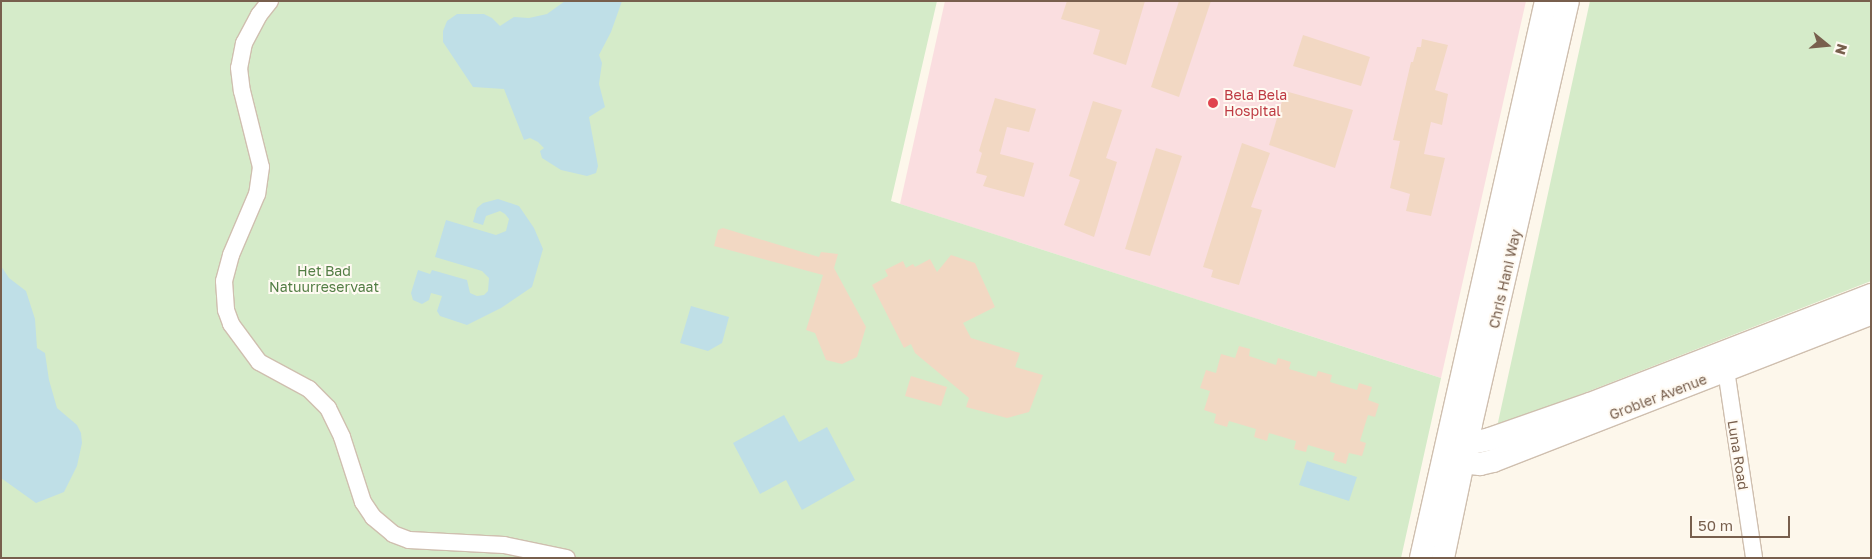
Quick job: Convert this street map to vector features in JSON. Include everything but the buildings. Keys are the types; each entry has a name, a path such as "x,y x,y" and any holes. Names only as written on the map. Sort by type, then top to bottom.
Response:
{"main road":[{"name":"Chris Hani Way","path":"1495,279 1546,1"},
{"name":"Chris Hani Way","path":"1422,558 1455,453 1495,279 1568,1"},
{"name":"Grobler Avenue","path":"1722,362 1871,296"},
{"name":"Grobler Avenue","path":"1455,453 1590,404 1871,314"},
{"name":"Chris Hani Way","path":"1444,558 1455,453"}],"street":[{"path":"270,1 259,15 244,43 239,68 242,91 261,167 257,194 231,255 224,281 226,310 231,324 259,362 309,389 328,408 342,437 363,502 373,517 393,534 416,540 504,545 567,558"},
{"name":"Luna Road","path":"1722,362 1754,558"}],"shaded area":[{"name":"Bela Bela Hospital","path":"945,1 1526,1 1441,378 900,204"}],"green space":[{"name":"Het Bad Natuurreservaat","path":"1,1 937,1 891,201 1441,378 1401,558 1,558"},
{"path":"1590,1 1871,1 1871,281 1497,427"}],"water":[{"path":"565,1 622,1 611,32 599,55 602,63 599,84 605,107 589,117 598,166 596,173 587,176 561,170 542,158 540,151 544,148 538,142 530,138 524,140 504,89 473,87 443,42 443,31 447,21 457,14 484,14 492,18 500,26 514,17 529,18 547,14"},
{"path":"498,199 519,206 534,228 543,249 532,287 501,308 467,325 440,316 437,311 442,296 431,293 429,300 422,304 413,300 411,293 418,270 430,274 432,270 467,280 470,293 477,296 484,295 488,291 489,278 482,271 435,257 446,220 496,235 506,231 509,219 500,211 486,216 483,225 473,222 477,208 483,203"},
{"path":"1,266 9,278 26,291 35,319 37,348 45,353 49,380 57,408 77,425 81,433 82,443 77,466 64,492 36,503 1,478"},
{"path":"691,306 729,317 722,343 708,351 680,343"},
{"path":"784,415 799,442 827,427 855,480 802,510 786,480 760,494 733,443"},
{"path":"1307,461 1357,477 1349,501 1299,485"}],"place":[{"name":"Bela Bela Hospital","path":"1213,103"}]}
